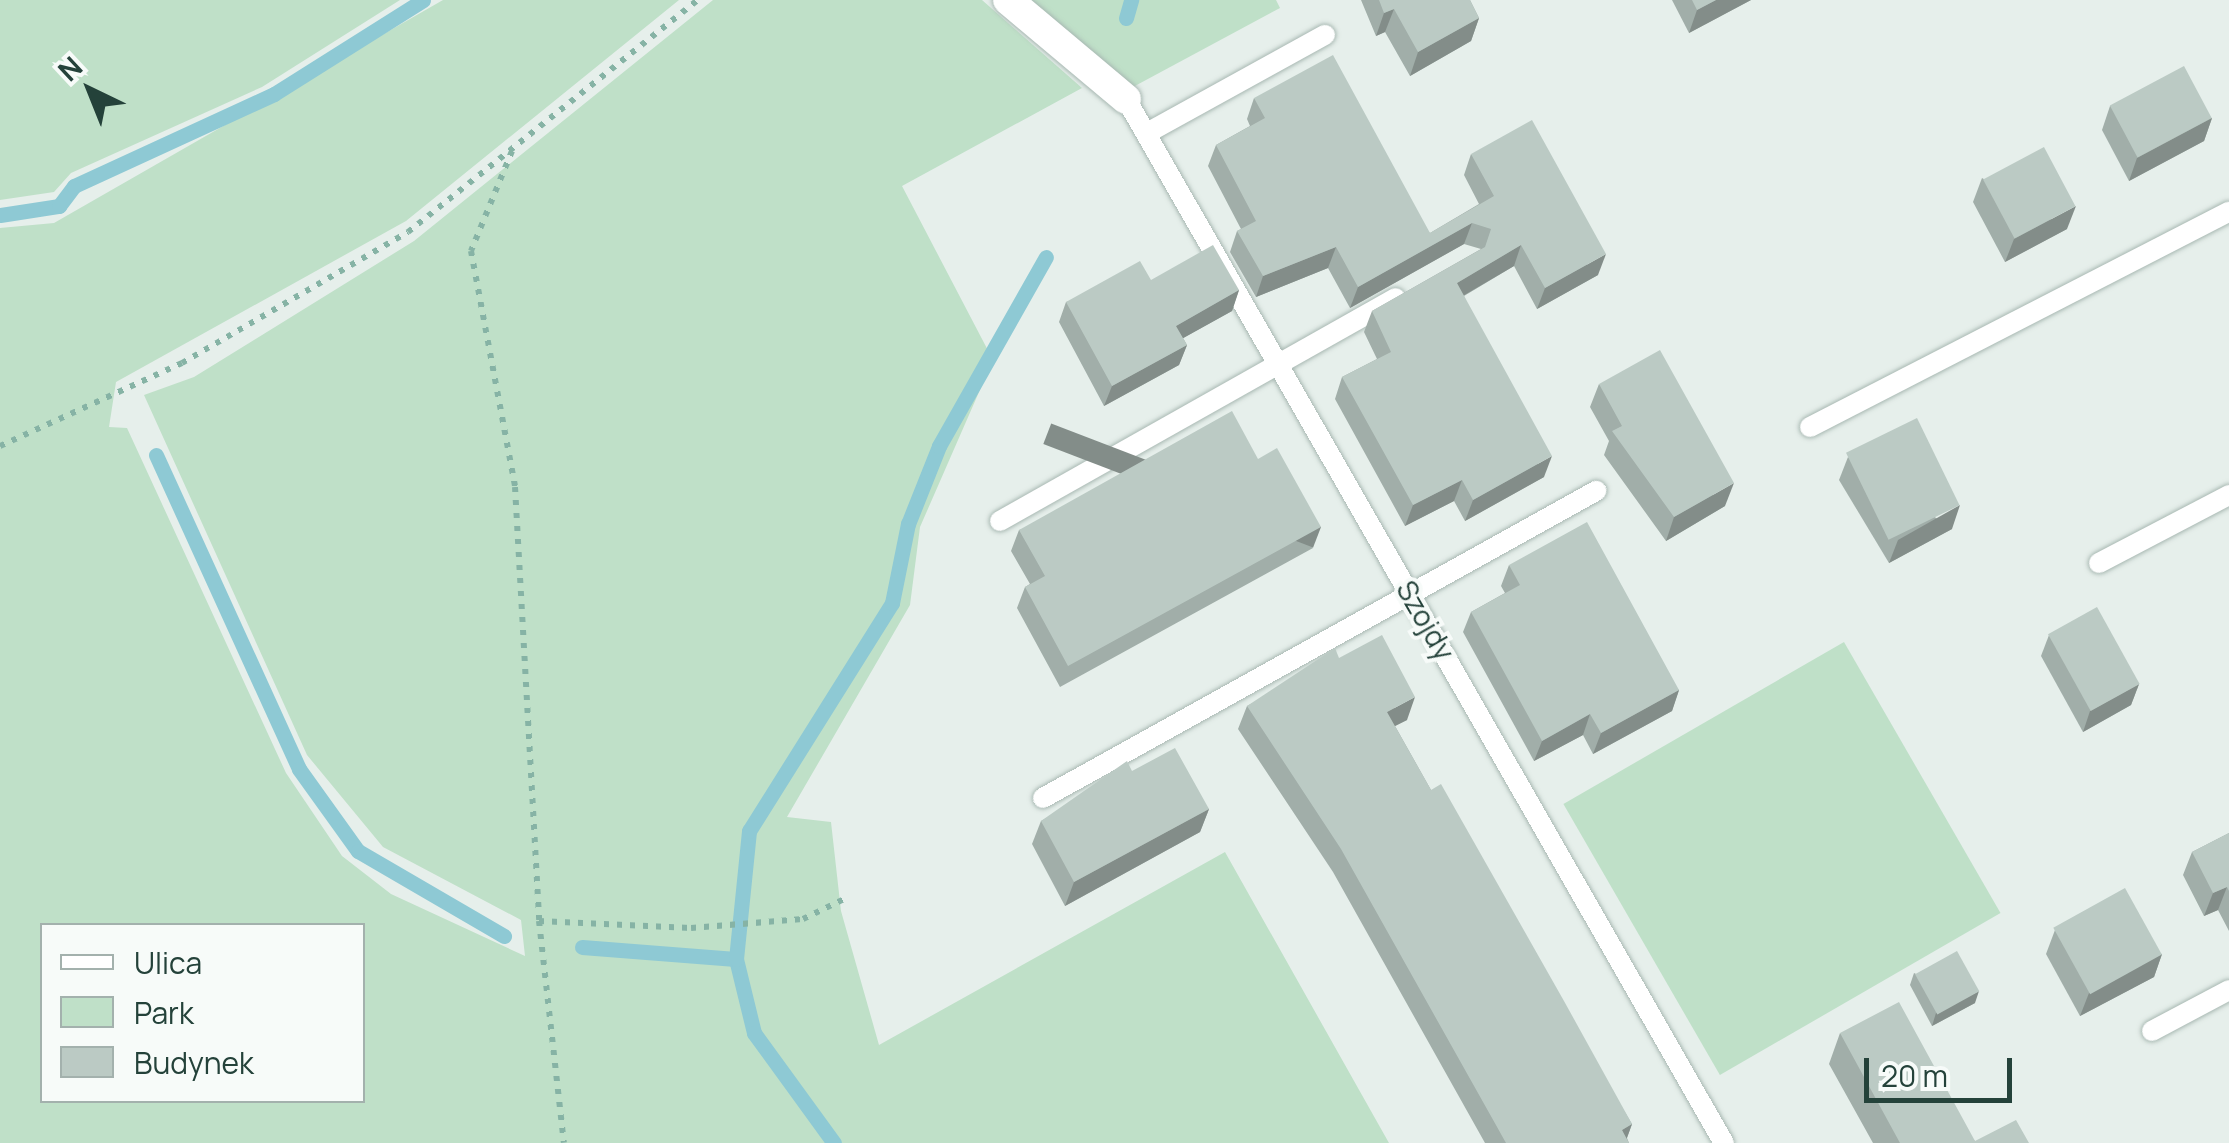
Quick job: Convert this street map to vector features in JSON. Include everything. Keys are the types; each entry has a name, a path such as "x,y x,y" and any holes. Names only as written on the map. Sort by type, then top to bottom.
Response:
{"street":[{"path":"1008,0 1126,99"}],"lane":[{"path":"1149,132 1325,35"},
{"name":"Szojdy","path":"1126,99 1149,132 1724,1143"},
{"path":"1810,428 2229,212"},
{"path":"1000,521 1419,285"},
{"path":"1044,798 1596,491"},
{"path":"2099,562 2229,496"},
{"path":"2152,1031 2229,990"}],"path":[{"path":"0,446 182,363 408,232 698,0"},
{"path":"512,151 471,250 515,487 539,920 564,1143"},
{"path":"539,920 691,928 791,920 844,899"}],"green space":[{"path":"0,0 400,0 262,87 71,173 54,192 0,200"},
{"path":"443,0 679,0 406,221 116,382 109,427 127,428 286,773 342,856 391,894 525,956 521,920 383,847 307,755 144,395 194,377 414,241 713,0 982,0 1082,88 902,186 993,360 920,527 910,605 787,817 831,822 841,911 879,1045 1225,852 1389,1143 0,1143 0,228 54,223"},
{"path":"1024,0 1276,0 1280,8 1133,87"},
{"path":"1844,642 2000,913 1720,1075 1563,804"}],"building":[{"path":"1379,0 1470,0 1479,18 1418,52 1394,9 1384,13"},
{"path":"1692,0 1716,0 1697,10"},
{"path":"1333,55 1430,233 1494,196 1471,154 1532,120 1606,254 1545,288 1521,245 1457,283 1552,456 1473,500 1462,480 1413,505 1342,377 1391,352 1372,311 1485,247 1491,229 1472,223 1358,287 1336,247 1263,276 1237,231 1256,221 1216,145 1265,118 1254,98"},
{"path":"2184,66 2212,118 2138,158 2110,105"},
{"path":"2044,147 2075,206 2015,239 1983,179"},
{"path":"1213,245 1239,290 1176,326 1187,345 1112,386 1066,302 1140,261 1151,280"},
{"path":"1660,350 1734,483 1674,517 1612,431 1622,426 1599,384"},
{"path":"1232,411 1258,459 1277,448 1321,527 1068,666 1025,587 1045,576 1019,530"},
{"path":"1917,418 1960,505 1889,540 1846,453"},
{"path":"1587,522 1679,690 1601,733 1590,714 1542,741 1471,612 1520,585 1509,565"},
{"path":"2097,607 2140,684 2091,711 2048,634"},
{"path":"1382,635 1415,697 1387,712 1431,790 1441,784 1564,1001 1632,1124 1622,1130 1629,1143 1506,1143 1341,849 1247,706 1335,648 1339,658"},
{"path":"1175,748 1209,809 1074,882 1041,821 1127,761 1132,771"},
{"path":"2229,833 2229,891 2227,887 2213,893 2192,852"},
{"path":"2125,888 2162,954 2090,994 2053,928"},
{"path":"1957,951 1979,991 1937,1015 1915,974"},
{"path":"1899,1002 1975,1141 2016,1120 2029,1143 1900,1143 1840,1033"}],"waterway":[{"path":"0,215 59,206 74,186 274,94 423,0"},
{"path":"1126,18 1131,0"},
{"path":"736,959 749,831 892,603 908,524 939,446 1046,257"},
{"path":"156,455 299,769 358,851 504,936"},
{"path":"582,947 736,959 754,1033 834,1143"}]}
